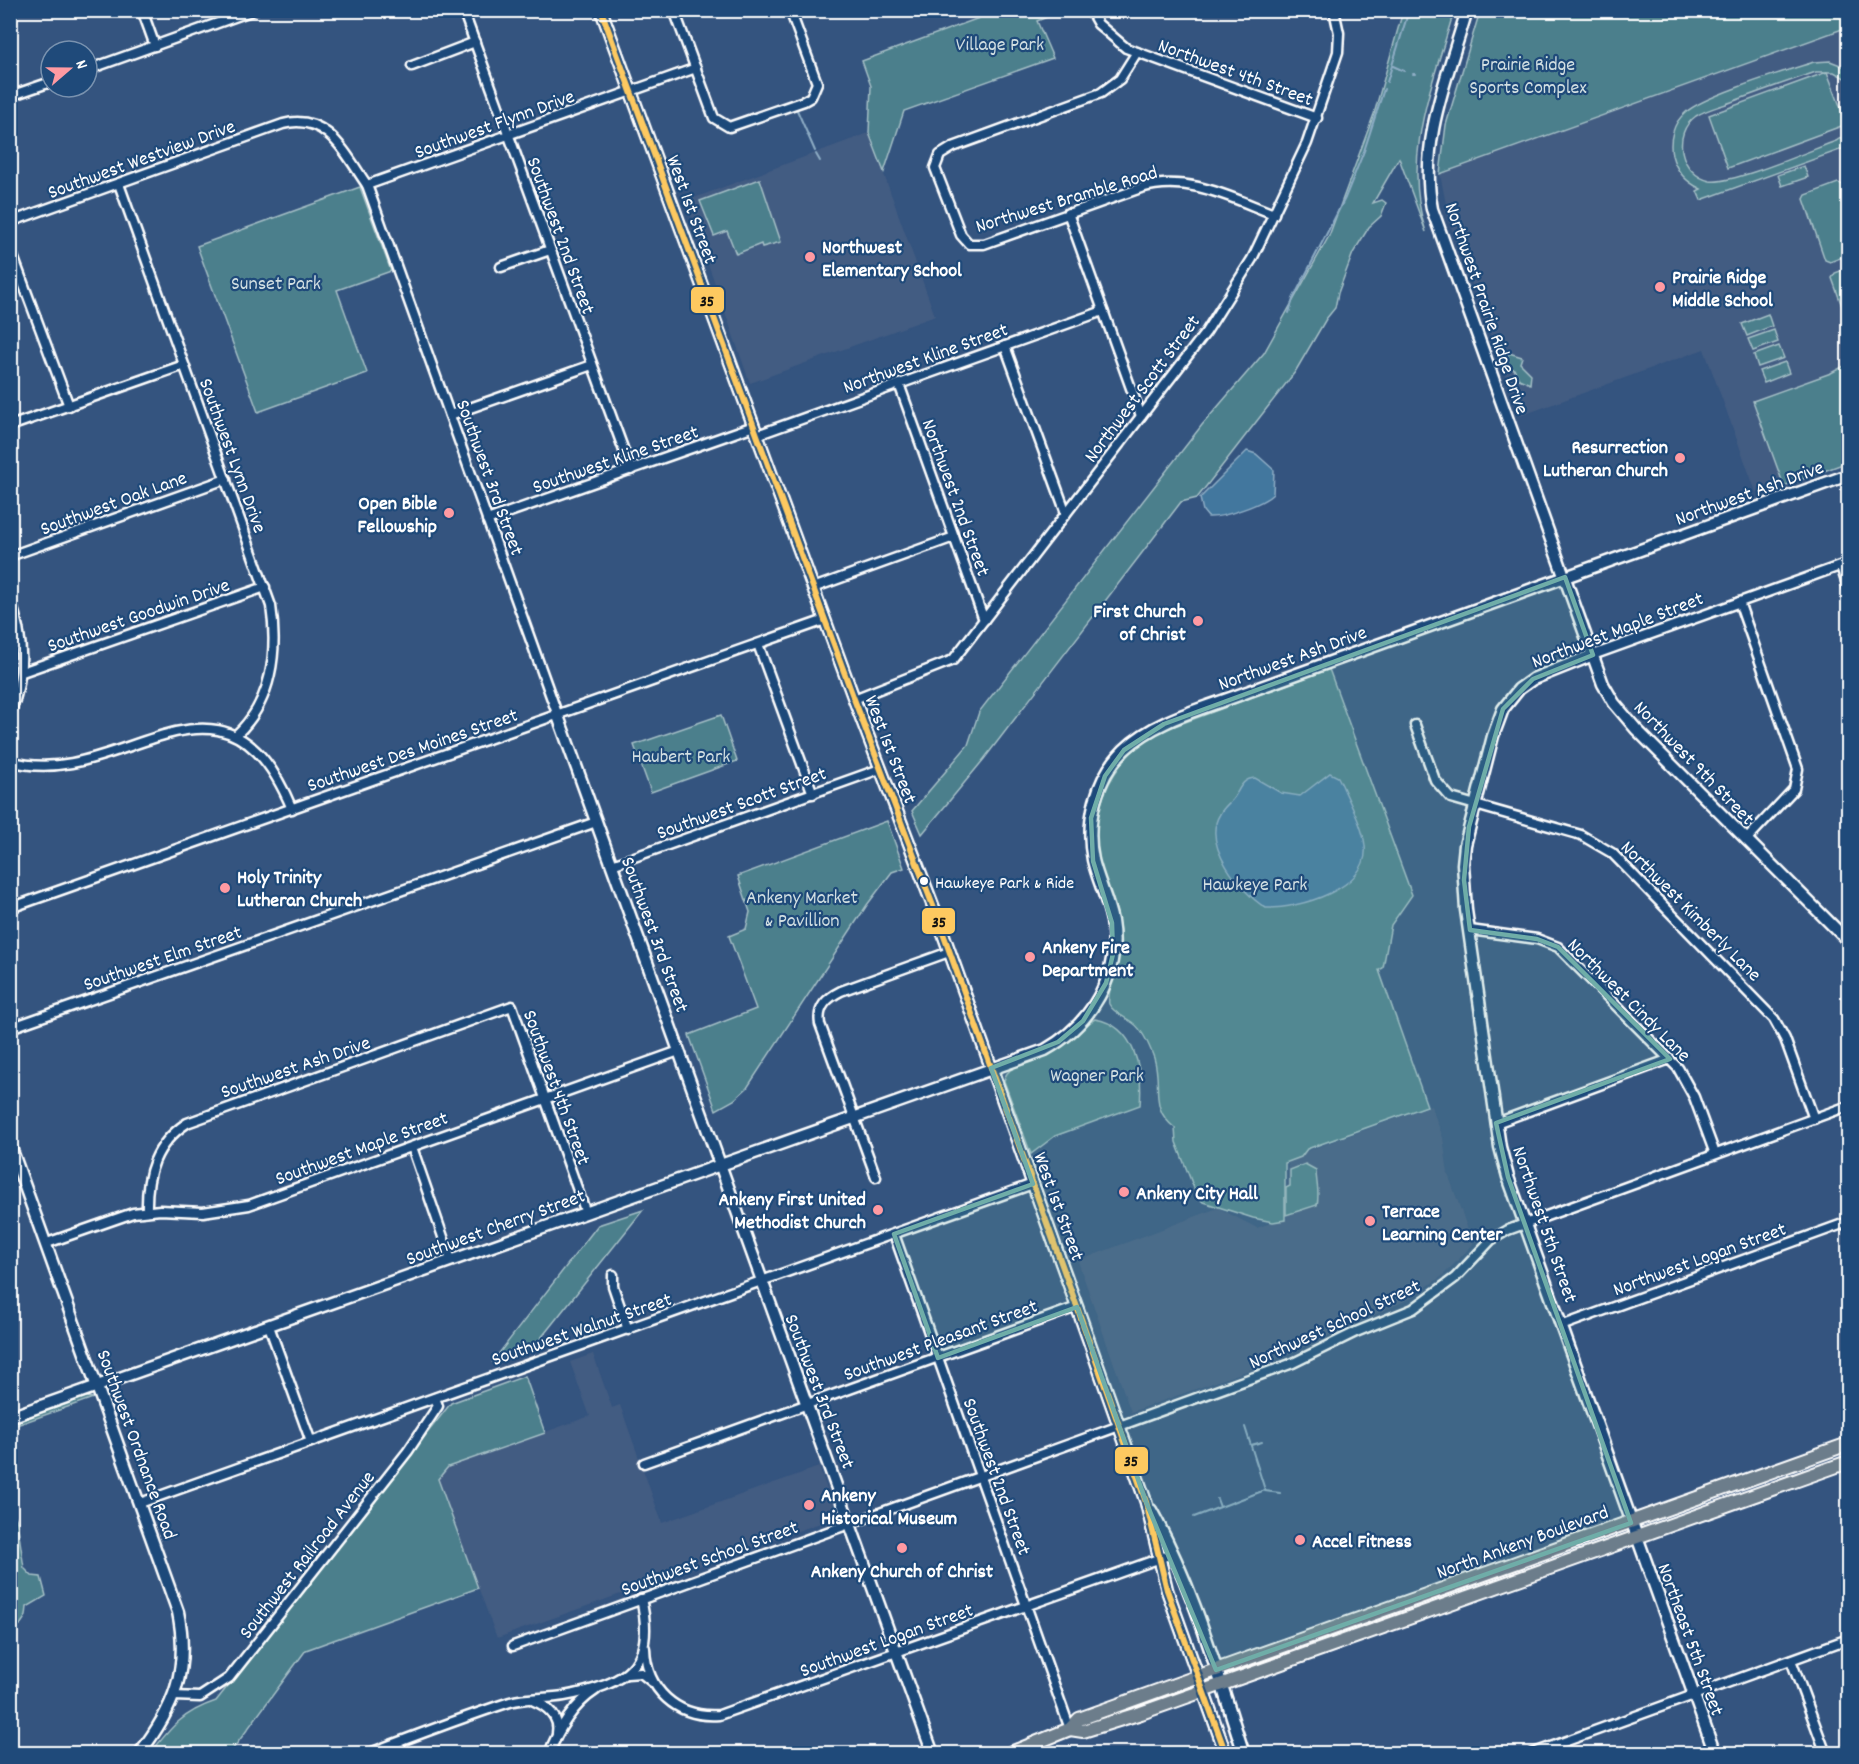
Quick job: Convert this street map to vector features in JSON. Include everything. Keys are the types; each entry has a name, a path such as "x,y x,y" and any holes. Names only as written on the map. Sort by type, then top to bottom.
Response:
{"main road":[{"name":"North Ankeny Boulevard","path":"1210,1680 1848,1444"},
{"name":"North Ankeny Boulevard","path":"1210,1680 1848,1462"},
{"path":"1008,1754 1070,1729 1079,1719 1210,1680"}],"street":[{"path":"142,10 155,46"},
{"path":"99,65 254,10"},
{"name":"Southwest 2nd Street","path":"463,10 631,470"},
{"name":"West 1st Street","path":"601,10 949,952 1146,1502 1172,1554 1210,1680"},
{"path":"674,10 714,118 729,127 804,101 816,90 813,74 790,10"},
{"name":"Northwest 4th Street","path":"1090,10 1104,30 1126,48 1317,118"},
{"name":"Northwest Scott Street","path":"854,699 947,664 958,655 1227,302 1297,169 1317,118 1338,52 1339,33 1334,10"},
{"name":"Northwest Prairie Ridge Drive","path":"1467,10 1431,136 1429,192 1438,229 1565,577"},
{"path":"412,66 475,42"},
{"name":"Northwest Bramble Road","path":"1137,52 1120,79 1101,93 953,147 940,155 935,168 961,236 969,244 984,244 1147,186 1170,182 1203,187 1274,214"},
{"name":"Southwest Flynn Drive","path":"367,185 696,68"},
{"path":"10,96 39,86"},
{"name":"Southwest Westview Drive","path":"10,222 283,124 302,121 315,124 331,134"},
{"name":"Southwest 3rd Street","path":"331,134 367,185 762,1282 809,1404 933,1754"},
{"name":"Southwest Lynn Drive","path":"118,184 265,587 274,623 274,658 262,698 245,727 236,735"},
{"path":"1068,213 1141,416"},
{"path":"10,248 69,406"},
{"path":"501,267 550,250"},
{"name":"Northwest Kline Street","path":"755,431 899,384 1103,310"},
{"path":"1005,346 1066,513"},
{"path":"10,426 184,365"},
{"path":"450,415 592,365"},
{"name":"Northwest 2nd Street","path":"899,384 984,620"},
{"name":"Southwest Kline Street","path":"487,520 631,470 755,431"},
{"name":"Northwest Ash Drive","path":"991,1068 1045,1050 1071,1033 1093,1008 1106,983 1113,954 1112,922 1094,861 1091,818 1105,776 1124,750 1164,724 1848,475"},
{"name":"Southwest Oak Lane","path":"10,556 226,479"},
{"path":"813,588 954,537"},
{"path":"1845,565 1848,588"},
{"name":"Northwest Maple Street","path":"1475,806 1496,727 1508,702 1533,679 1593,655 1845,565"},
{"name":"Northwest 9th Street","path":"1565,577 1608,694 1620,712 1848,941"},
{"name":"Southwest Goodwin Drive","path":"22,672 265,587"},
{"path":"10,599 20,631 22,672 10,714"},
{"path":"1739,602 1798,770 1794,789 1746,840"},
{"name":"Southwest Des Moines Street","path":"10,908 825,620"},
{"path":"758,644 813,794"},
{"name":"Northwest Kimberly Lane","path":"1415,725 1438,786 1451,798 1581,835 1612,853 1774,1019 1785,1039 1814,1119"},
{"path":"10,761 32,767 54,768 86,760 170,732 195,729 236,735 260,753 273,770 292,809"},
{"name":"Southwest Scott Street","path":"612,865 880,769"},
{"name":"Northwest 5th Street","path":"1475,806 1463,864 1496,1123 1508,1177 1636,1536"},
{"name":"Southwest Elm Street","path":"10,1028 596,822"},
{"name":"Northwest Cindy Lane","path":"1470,930 1537,939 1558,947 1670,1059 1685,1078 1715,1154"},
{"path":"876,1177 875,1166 854,1118 820,1024 822,1008 826,999 841,991 949,952"},
{"name":"Southwest 4th Street","path":"512,1006 586,1213"},
{"name":"Southwest Ash Drive","path":"147,1211 146,1191 154,1157 174,1132 187,1123 512,1006"},
{"name":"Southwest Maple Street","path":"47,1243 122,1215 147,1211 203,1212 249,1205 679,1051"},
{"path":"1496,1123 1670,1059"},
{"name":"Southwest Cherry Street","path":"10,1417 991,1068"},
{"name":"Northwest School Street","path":"1119,1427 1293,1363 1356,1332 1413,1309 1455,1278 1491,1240 1525,1224 1848,1107"},
{"name":"Southwest Ordnance Road","path":"10,1145 175,1599 181,1626 182,1666 174,1696 162,1722 139,1754"},
{"path":"412,1147 451,1260"},
{"name":"Southwest Walnut Street","path":"140,1503 1033,1184"},
{"name":"Northwest Logan Street","path":"1561,1326 1848,1222"},
{"name":"Southwest 2nd Street","path":"894,1234 1070,1729"},
{"path":"613,1275 613,1286 628,1329"},
{"name":"Southwest Pleasant Street","path":"644,1463 1077,1307"},
{"path":"269,1326 311,1442"},
{"name":"Southwest Railroad Avenue","path":"174,1696 200,1698 229,1678 408,1451 433,1416 438,1406 435,1398"},
{"name":"Southwest School Street","path":"513,1646 1119,1427"},
{"name":"West 1st Street","path":"1146,1502 1167,1590 1210,1680"},
{"name":"Northeast 5th Street","path":"1636,1536 1715,1754"},
{"name":"Southwest Logan Street","path":"641,1599 646,1623 647,1666 653,1682 668,1701 678,1708 698,1714 718,1715 1172,1554"},
{"path":"1531,1754 1848,1639"},
{"path":"549,1754 556,1736 576,1707 606,1684 623,1675 634,1665 645,1648"},
{"path":"1791,1660 1826,1754"},
{"path":"623,1675 641,1673 653,1682"},
{"path":"1210,1680 1226,1754"},
{"path":"1210,1680 1244,1754"},
{"path":"367,1754 479,1713 526,1699 564,1696 606,1684"},
{"path":"526,1699 548,1708 557,1722 556,1736"}],"highlighted area":[{"path":"1565,577 1593,655 1533,679 1503,709 1469,827 1464,880 1470,930 1537,939 1558,947 1670,1059 1496,1123 1508,1177 1631,1523 1216,1670 1146,1502 1077,1307 938,1358 894,1234 1033,1184 991,1068 1058,1042 1083,1021 1106,983 1113,954 1112,923 1093,861 1091,818 1105,776 1124,750 1164,724"}],"shaded area":[{"name":"Prairie Ridge Middle School","path":"1848,27 1848,367 1753,401 1784,486 1756,492 1704,349 1520,416 1450,224 1440,174"},
{"name":"Northwest Elementary School","path":"869,133 935,316 750,383 686,201"},
{"path":"1247,451 1256,454 1274,470 1273,494 1242,510 1208,517 1203,511 1200,498"},
{"path":"1330,773 1338,777 1359,823 1365,846 1363,861 1356,874 1329,894 1296,905 1266,908 1235,880 1226,867 1216,839 1215,826 1220,814 1235,797 1243,783 1250,779 1255,778 1281,793 1300,796"},
{"path":"1431,1106 1443,1138 1448,1174 1473,1244 1456,1262 1441,1277 1405,1301 1263,1365 1131,1412 1078,1261 1218,1208 1257,1228 1287,1217 1288,1158"},
{"path":"593,1354 612,1408 620,1405 662,1523 819,1467 837,1517 497,1638 438,1479 448,1467 590,1416 570,1362"}],"green space":[{"name":"Prairie Ridge Sports Complex","path":"1848,10 1848,27 1440,174 1446,125 1480,11"},
{"name":"Village Park","path":"998,11 1062,11 1037,21 1053,58 904,111 884,172 869,133 871,86 862,61"},
{"path":"1403,11 1454,11 1429,93 1418,148 1419,204 1426,232 1399,158 1373,203 1382,200 1386,203 1381,216 1369,227 1353,253 1338,293 1335,308 1326,319 1295,372 1197,498 1181,502 984,759 922,834 912,811 968,745 979,712 1202,425 1264,353 1329,236 1374,114"},
{"path":"1830,61 1848,68 1848,80 1834,72 1816,72 1705,111 1688,124 1683,133 1682,153 1692,170 1700,177 1710,181 1720,181 1772,166 1836,141 1848,133 1848,147 1701,200 1697,191 1701,189 1682,175 1672,155 1673,132 1681,117 1694,106 1726,92 1814,62"},
{"path":"1827,72 1847,124 1728,168 1709,115"},
{"path":"1804,166 1808,177 1782,186 1778,175"},
{"path":"760,179 781,242 762,247 761,244 736,254 727,231 714,236 700,201"},
{"path":"1838,183 1843,185 1848,201 1848,255 1830,262 1825,260 1804,199 1806,195"},
{"name":"Sunset Park","path":"360,187 391,271 337,290 367,373 258,412 197,246"},
{"path":"1848,268 1848,323 1832,278 1835,273"},
{"path":"1768,314 1772,326 1747,336 1742,324"},
{"path":"1774,330 1778,342 1753,351 1748,339"},
{"path":"1779,346 1784,358 1758,367 1754,355"},
{"path":"1509,353 1522,357 1520,363 1531,374 1530,384 1519,379 1514,369 1505,365"},
{"path":"1785,362 1789,373 1764,383 1759,371"},
{"path":"1848,364 1848,462 1784,486 1753,401 1831,373"},
{"name":"Hawkeye Park","path":"1329,669 1412,895 1391,925 1383,968 1379,970 1427,1106 1307,1149 1301,1157 1285,1163 1285,1220 1273,1222 1203,1202 1197,1196 1176,1142 1175,1128 1167,1120 1159,1104 1156,1068 1148,1044 1137,1026 1117,1013 1109,1004 1120,928 1097,852 1096,832 1104,794 1113,777 1137,747 1153,734"},
{"name":"Haubert Park","path":"721,715 737,761 651,792 634,745"},
{"name":"Ankeny Market & Pavillion","path":"887,821 904,868 892,872 867,905 747,1088 734,1100 716,1110 689,1035 756,1009 729,936 746,929 750,912 738,876"},
{"name":"Wagner Park","path":"1095,1019 1109,1023 1128,1040 1138,1065 1140,1105 1055,1136 1031,1154 1004,1081 1006,1075 1020,1064 1053,1052"},
{"path":"1305,1164 1316,1170 1317,1205 1286,1215 1286,1188 1290,1186 1290,1170"},
{"path":"643,1210 533,1348 493,1361 598,1225"},
{"path":"525,1376 545,1433 448,1467 438,1479 478,1588 306,1650 230,1753 150,1754 178,1721 195,1710 216,1701 451,1403"},
{"path":"86,1397 93,1398 11,1427 11,1424"},
{"path":"10,1504 17,1521 24,1568 32,1576 41,1577 46,1596 27,1607 26,1616 20,1625 11,1628"}],"waterway":[{"path":"1387,82 1409,10"},
{"path":"1393,66 1404,71"},
{"path":"1289,313 1293,299 1345,198 1364,151 1384,89"},
{"path":"797,110 815,151"},
{"path":"816,154 820,161"},
{"path":"1194,1517 1265,1490 1245,1427"},
{"path":"1251,1445 1262,1442"},
{"path":"1265,1491 1280,1493"},
{"path":"1217,1499 1220,1507"}],"transit line":[{"name":"35","path":"601,10 854,699 935,911 1077,1307 1146,1502 1167,1590 1226,1754"}],"place":[{"name":"Northwest Elementary School","path":"810,257"},
{"name":"Prairie Ridge Middle School","path":"1660,287"},
{"name":"Resurrection Lutheran Church","path":"1680,458"},
{"name":"Open Bible Fellowship","path":"449,513"},
{"name":"First Church of Christ","path":"1198,621"},
{"name":"Hawkeye Park & Ride","path":"924,881"},
{"name":"Holy Trinity Lutheran Church","path":"225,888"},
{"name":"Ankeny Fire Department","path":"1030,957"},
{"name":"Ankeny City Hall","path":"1124,1192"},
{"name":"Ankeny First United Methodist Church","path":"878,1210"},
{"name":"Terrace Learning Center","path":"1370,1221"},
{"name":"Ankeny Historical Museum","path":"809,1505"},
{"name":"Accel Fitness","path":"1300,1540"},
{"name":"Ankeny Church of Christ","path":"902,1548"}]}
